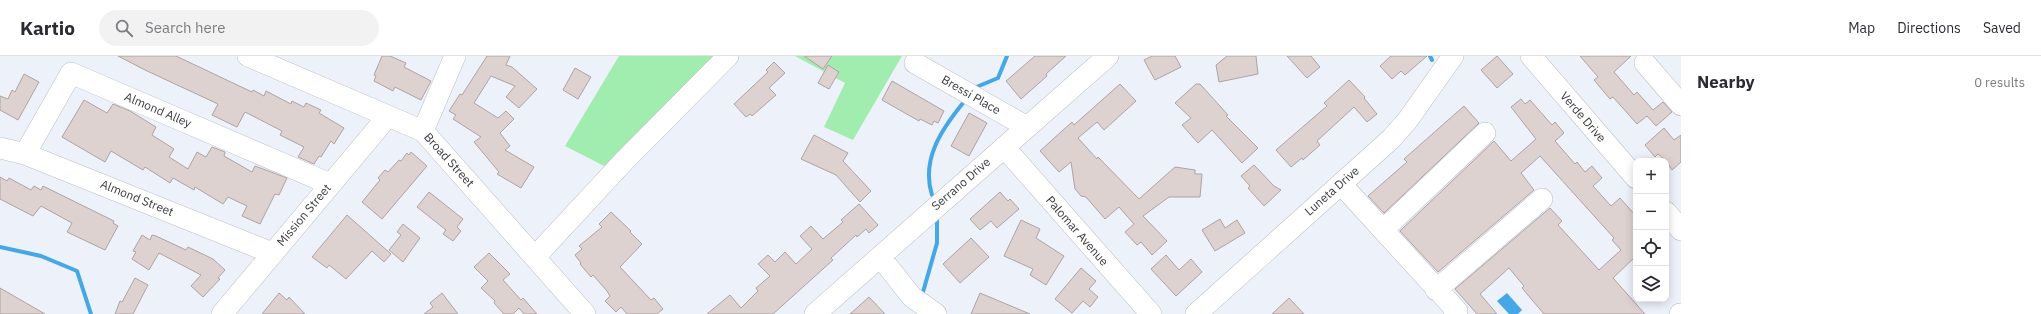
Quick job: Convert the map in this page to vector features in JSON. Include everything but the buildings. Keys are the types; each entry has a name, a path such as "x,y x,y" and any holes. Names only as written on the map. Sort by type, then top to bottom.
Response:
{"street":[{"name":"Broad Street","path":"248,56 423,131 585,314"},
{"path":"423,131 455,56"},
{"path":"535,257 624,161 728,56"},
{"name":"Serrano Drive","path":"815,314 1108,56"},
{"name":"Luneta Drive","path":"1196,314 1391,139 1403,125 1453,56"},
{"name":"Verde Drive","path":"1531,56 1633,175"},
{"name":"Bressi Place","path":"915,63 1027,127"},
{"path":"1645,64 1681,105"},
{"name":"Almond Alley","path":"24,154 71,73 330,184"},
{"name":"Mission Street","path":"222,314 388,116"},
{"path":"1383,230 1485,133"},
{"name":"Palomar Avenue","path":"1004,147 1151,314"},
{"name":"Almond Street","path":"0,148 24,154 272,253"},
{"path":"1341,184 1457,312 1454,314"},
{"path":"1436,290 1542,200"},
{"path":"1669,216 1681,230"},
{"path":"880,258 912,297 936,314"}],"green space":[{"path":"619,56 731,56 612,170 565,146"},
{"path":"795,56 902,56 853,140 824,127 845,83"}],"water":[{"path":"1507,293 1522,310 1518,314 1509,314 1497,301"}],"waterway":[{"path":"974,88 998,78 1007,56"},
{"path":"1430,56 1432,60"},
{"path":"932,195 929,182 929,170 935,146 947,124 963,103"},
{"path":"923,292 937,243 937,217"},
{"path":"0,247 41,256 77,271 91,314"}]}
